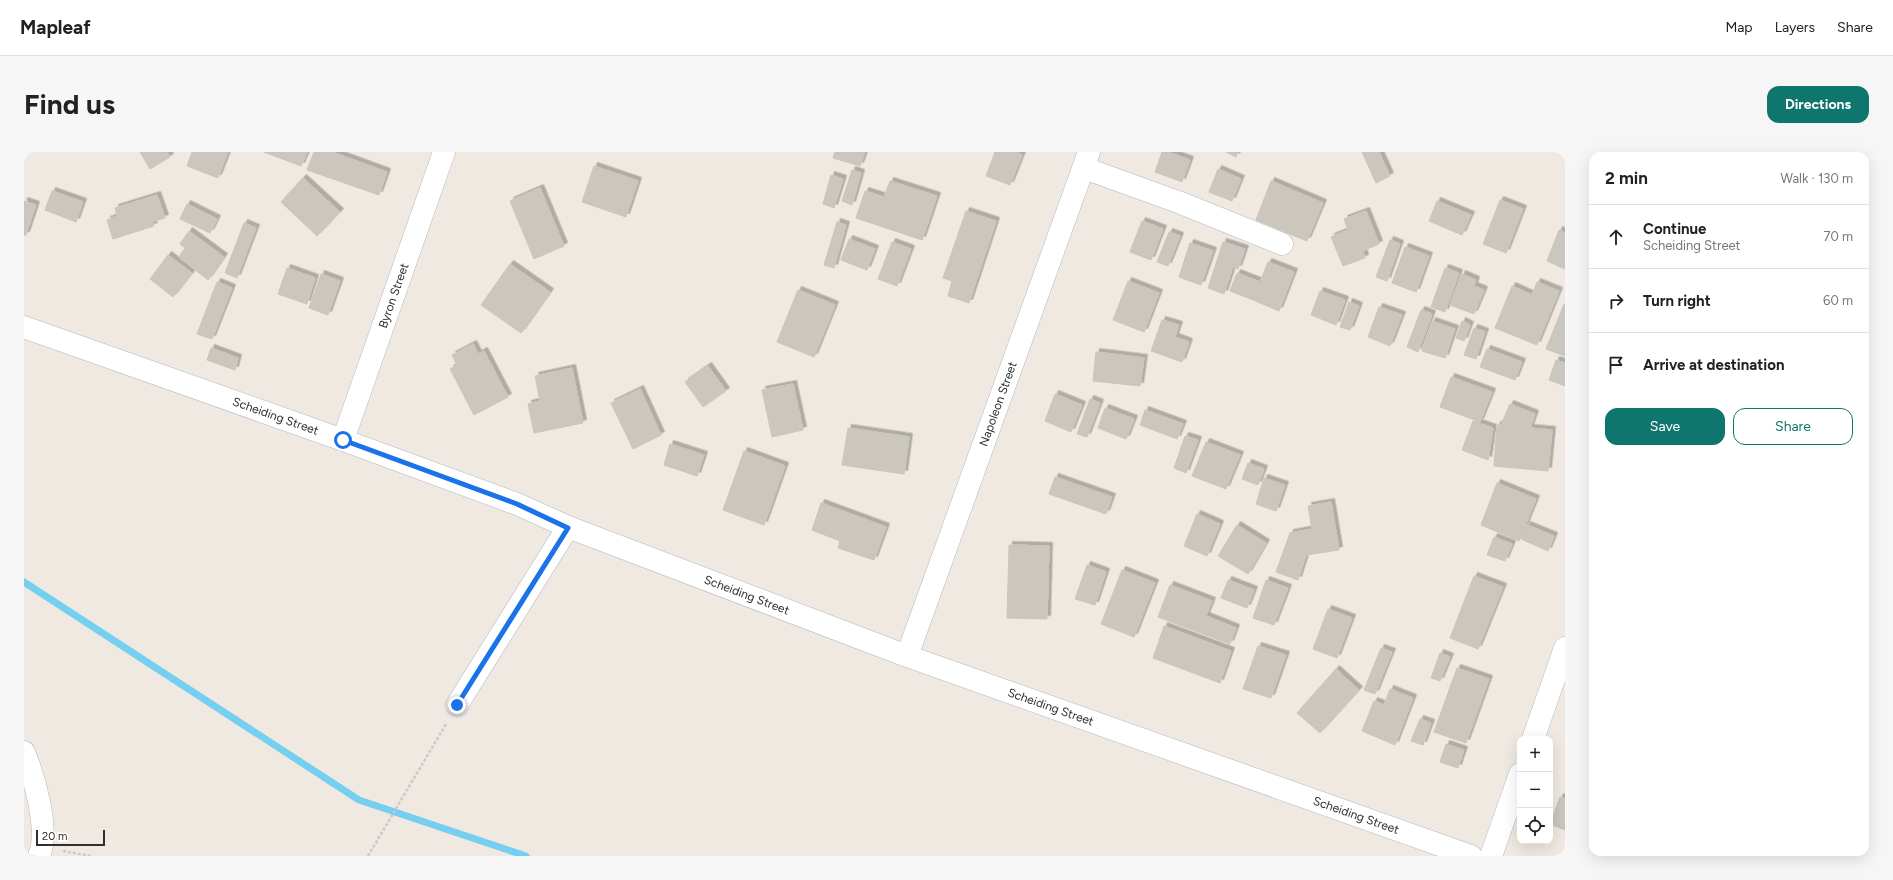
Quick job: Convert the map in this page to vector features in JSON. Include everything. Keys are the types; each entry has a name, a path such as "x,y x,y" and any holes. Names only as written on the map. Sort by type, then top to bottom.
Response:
{"street":[{"name":"Byron Street","path":"343,440 444,152"},
{"path":"1086,160 1181,203 1282,244"},
{"name":"Napoleon Street","path":"907,656 1086,160"},
{"name":"Scheiding Street","path":"24,327 343,440 517,504 568,528 907,656 1471,856"},
{"path":"457,705 568,528"},
{"path":"1533,736 1565,648"},
{"path":"24,752 39,797 41,852"},
{"path":"1491,856 1517,782"}],"path":[{"path":"368,856 414,781 457,705"},
{"path":"41,852 91,856"}],"building":[{"path":"140,152 167,152 170,157 150,169"},
{"path":"192,152 228,152 218,178 187,166"},
{"path":"264,152 307,152 301,166"},
{"path":"314,152 332,152 387,172 379,195 307,170"},
{"path":"835,152 865,152 860,166 833,158"},
{"path":"995,152 1017,152 1022,155 1010,185 986,176"},
{"path":"1162,152 1168,152 1190,160 1182,182 1155,172"},
{"path":"1226,152 1238,152 1236,157"},
{"path":"1362,152 1379,152 1390,176 1376,183"},
{"path":"594,166 638,181 626,217 582,202"},
{"path":"1218,169 1241,179 1232,201 1209,192"},
{"path":"852,170 861,173 852,205 842,201"},
{"path":"831,175 843,179 834,208 823,204"},
{"path":"303,178 340,212 317,236 281,202"},
{"path":"890,181 937,196 922,240 856,218 865,191 884,197"},
{"path":"1271,181 1323,203 1307,241 1256,220"},
{"path":"540,188 564,246 534,259 510,201"},
{"path":"52,191 83,202 76,222 45,210"},
{"path":"157,195 165,218 152,222 154,226 113,239 107,220 117,216 115,208"},
{"path":"1500,200 1523,209 1506,253 1483,244"},
{"path":"24,201 36,205 26,235 24,235"},
{"path":"1437,201 1471,215 1462,235 1429,221"},
{"path":"187,204 217,219 210,233 180,219"},
{"path":"966,211 996,221 969,303 948,296 952,281 943,278"},
{"path":"1366,211 1379,244 1363,251 1365,258 1343,266 1331,237 1348,230 1344,219"},
{"path":"1142,221 1163,229 1151,260 1130,252"},
{"path":"837,222 846,225 834,268 824,265"},
{"path":"244,223 256,228 237,278 225,273"},
{"path":"1559,230 1565,233 1565,269 1547,261"},
{"path":"189,231 224,257 208,280 179,257 185,248 180,244"},
{"path":"1169,232 1180,236 1168,266 1157,262"},
{"path":"849,239 875,249 867,270 841,260"},
{"path":"1390,240 1400,244 1387,281 1376,277"},
{"path":"892,242 911,249 897,286 878,279"},
{"path":"1223,242 1245,249 1238,269 1233,267 1224,294 1208,288"},
{"path":"1190,243 1213,251 1201,285 1179,277"},
{"path":"1405,247 1429,256 1416,292 1392,283"},
{"path":"168,255 192,273 173,297 150,279"},
{"path":"1268,262 1294,272 1279,311 1253,300"},
{"path":"510,264 550,292 521,333 481,305"},
{"path":"287,268 315,278 307,304 278,294"},
{"path":"1445,268 1459,273 1445,312 1431,307"},
{"path":"1237,273 1260,282 1253,300 1230,291"},
{"path":"321,274 340,281 328,315 309,308"},
{"path":"1462,274 1476,280 1474,286 1484,290 1474,314 1450,305"},
{"path":"1128,281 1159,293 1144,332 1113,320"},
{"path":"217,282 232,288 212,339 197,334"},
{"path":"1537,282 1559,291 1537,345 1495,328 1512,286 1532,295"},
{"path":"798,290 835,305 814,357 777,342"},
{"path":"1320,291 1345,300 1336,325 1311,315"},
{"path":"1349,302 1359,306 1350,330 1340,327"},
{"path":"1565,304 1565,356 1546,349"},
{"path":"1379,307 1402,315 1390,346 1368,337"},
{"path":"1421,310 1432,314 1418,352 1407,347"},
{"path":"1162,320 1179,325 1175,337 1189,342 1182,362 1151,351"},
{"path":"1432,321 1455,329 1445,358 1422,351"},
{"path":"1462,321 1470,325 1464,341 1456,338"},
{"path":"1474,328 1485,332 1476,359 1464,355"},
{"path":"473,344 478,354 484,351 508,397 474,415 450,369 457,365 452,355"},
{"path":"211,348 238,358 235,370 207,360"},
{"path":"1487,349 1522,362 1515,380 1480,367"},
{"path":"1096,352 1144,358 1140,386 1093,381"},
{"path":"1556,360 1565,363 1565,386 1549,380"},
{"path":"708,366 726,391 703,407 685,382"},
{"path":"572,368 583,423 534,433 528,404 540,401 535,376"},
{"path":"1451,377 1492,392 1480,422 1440,407"},
{"path":"793,384 803,430 772,437 762,390"},
{"path":"640,389 661,435 633,449 611,403"},
{"path":"1055,394 1082,405 1071,432 1045,421"},
{"path":"1090,399 1100,403 1087,437 1077,434"},
{"path":"1510,404 1535,414 1530,428 1552,430 1548,471 1494,466 1497,425 1501,425"},
{"path":"1105,408 1134,419 1126,439 1098,428"},
{"path":"1145,410 1183,424 1177,439 1140,425"},
{"path":"1473,421 1493,428 1488,460 1462,450"},
{"path":"848,428 909,437 904,474 842,465"},
{"path":"1185,436 1198,440 1186,473 1174,468"},
{"path":"1206,442 1240,455 1226,489 1192,476"},
{"path":"670,444 704,455 697,476 664,465"},
{"path":"744,451 785,466 764,525 723,510"},
{"path":"1248,463 1264,469 1258,485 1242,479"},
{"path":"1055,477 1112,497 1106,514 1049,494"},
{"path":"1264,478 1285,485 1276,511 1256,504"},
{"path":"1497,483 1536,499 1519,541 1481,525"},
{"path":"1331,502 1339,550 1306,555 1298,580 1276,572 1290,533 1312,529 1308,506"},
{"path":"821,503 886,527 874,560 838,548 840,541 812,530"},
{"path":"1197,514 1220,524 1207,556 1184,546"},
{"path":"1237,525 1266,543 1248,574 1218,556"},
{"path":"1527,525 1554,536 1548,551 1521,539"},
{"path":"1494,537 1512,544 1505,561 1487,555"},
{"path":"1009,545 1049,546 1047,619 1007,618"},
{"path":"1087,565 1106,572 1095,605 1075,599"},
{"path":"1122,570 1155,583 1134,637 1101,624"},
{"path":"1474,576 1503,587 1478,649 1450,638"},
{"path":"1228,580 1254,590 1247,608 1221,598"},
{"path":"1266,580 1288,588 1274,625 1253,618"},
{"path":"1170,585 1212,601 1206,616 1236,628 1230,644 1158,617"},
{"path":"1328,609 1352,618 1337,658 1313,649"},
{"path":"1164,626 1231,651 1220,683 1153,658"},
{"path":"1258,646 1286,655 1271,698 1243,689"},
{"path":"1381,648 1392,652 1375,694 1364,690"},
{"path":"1440,653 1450,657 1440,681 1431,678"},
{"path":"1457,668 1489,679 1466,743 1434,732"},
{"path":"1336,669 1359,690 1320,733 1297,713"},
{"path":"1390,689 1413,698 1395,745 1362,731 1374,701 1384,705"},
{"path":"1420,719 1431,723 1423,745 1411,741"},
{"path":"1446,744 1464,750 1458,768 1440,762"},
{"path":"1560,797 1565,799 1565,830 1553,825 1553,816"}],"waterway":[{"path":"24,582 359,800 526,856"}],"route":[{"path":"343,440 517,504 568,528 457,705"}]}
